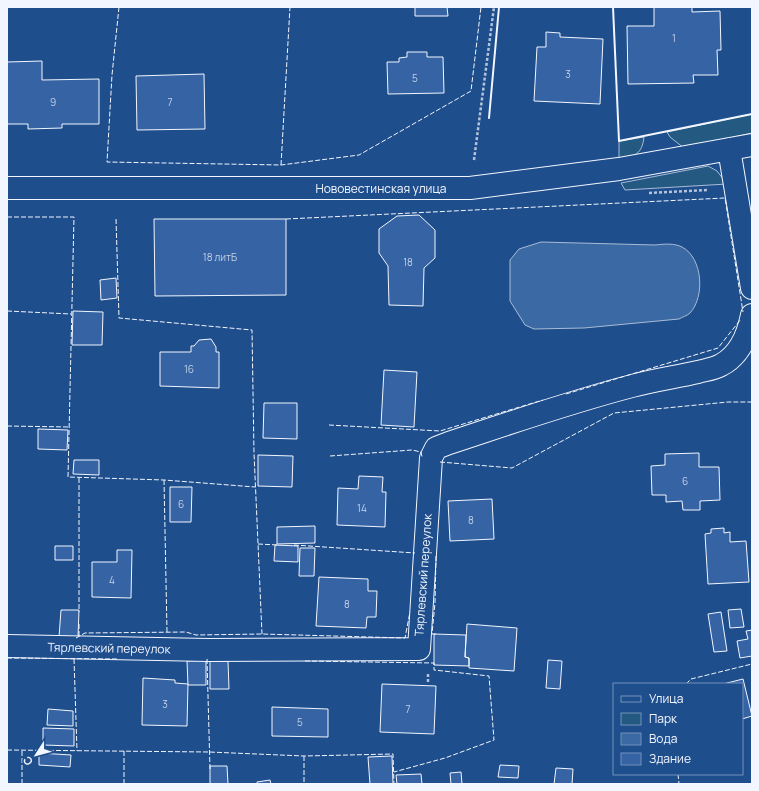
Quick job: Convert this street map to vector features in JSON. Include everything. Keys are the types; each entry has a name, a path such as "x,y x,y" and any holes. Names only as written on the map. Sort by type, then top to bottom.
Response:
{"street":[{"name":"Нововестинская улица","path":"7,188 470,188 619,169 752,145"},
{"path":"728,149 752,288"},
{"name":"Тярлевский переулок","path":"7,646 208,650 426,649 431,458 436,448 556,408 634,386 721,366 733,357 744,342 750,328 752,315"}],"path":[{"path":"470,188 494,7"}],"green space":[{"path":"752,114 752,133 684,148 670,137 667,132"},
{"path":"644,137 642,147 637,154 619,158 619,141"},
{"path":"708,166 717,171 727,184 625,190 621,183"}],"water":[{"path":"541,242 655,245 669,244 682,247 689,252 698,268 700,288 695,306 689,314 679,319 584,328 534,329 525,325 510,301 510,260 519,249"}],"building":[{"path":"415,7 447,7 448,16 415,16"},
{"path":"654,7 692,7 692,12 720,11 721,50 717,50 718,75 693,75 694,83 628,84 627,26 654,26"},
{"path":"546,32 560,33 560,37 603,39 600,104 534,101 537,47 546,47"},
{"path":"407,52 427,52 427,57 443,57 444,93 388,94 387,62 399,62 399,58 407,57"},
{"path":"42,61 42,80 99,79 99,124 62,124 62,128 28,129 28,124 7,124 7,62"},
{"path":"204,74 205,129 137,130 136,76"},
{"path":"419,215 435,230 435,258 424,268 423,306 389,305 388,266 379,253 379,229 397,216"},
{"path":"154,219 286,219 286,295 155,296"},
{"path":"116,278 117,298 101,300 100,280"},
{"path":"73,311 103,312 102,345 72,345"},
{"path":"211,339 216,347 216,352 219,352 219,388 160,386 160,352 191,352 191,346 194,346 199,340"},
{"path":"384,370 417,372 414,427 381,425"},
{"path":"264,403 297,403 297,439 263,438"},
{"path":"38,429 68,430 67,450 38,449"},
{"path":"699,453 699,467 719,467 720,500 700,501 700,510 683,510 682,501 666,502 666,495 652,495 651,466 665,465 665,454"},
{"path":"258,455 293,456 292,487 258,486"},
{"path":"74,460 99,460 99,475 73,474"},
{"path":"359,476 383,477 382,492 386,492 385,527 337,525 338,488 358,489"},
{"path":"170,487 192,487 191,522 170,522"},
{"path":"492,499 494,539 450,541 448,501"},
{"path":"315,526 315,543 277,544 277,527"},
{"path":"724,528 724,533 730,532 730,542 746,541 749,582 708,584 705,534 711,533 711,529"},
{"path":"275,545 298,546 298,562 274,561"},
{"path":"55,546 73,546 73,560 55,560"},
{"path":"300,548 315,548 314,576 299,576"},
{"path":"117,550 132,550 131,598 92,597 92,562 117,562"},
{"path":"319,577 368,579 368,591 377,591 376,617 367,617 366,628 316,626"},
{"path":"741,609 744,627 730,628 728,610"},
{"path":"61,610 79,610 78,637 59,637"},
{"path":"721,612 727,651 714,652 708,614"},
{"path":"467,624 517,628 514,671 469,668 469,658 465,657"},
{"path":"752,630 752,656 740,658 737,641 748,639 746,631"},
{"path":"434,634 466,635 465,657 469,658 469,666 434,665"},
{"path":"206,660 206,685 188,685 187,661"},
{"path":"548,660 562,661 560,689 546,688"},
{"path":"210,661 228,661 229,689 210,689"},
{"path":"143,678 175,680 175,683 188,684 187,726 142,725"},
{"path":"743,679 752,716 743,719 743,683 727,683"},
{"path":"382,684 436,686 434,734 380,732"},
{"path":"272,707 328,709 328,737 272,736"},
{"path":"48,709 73,711 73,726 47,725"},
{"path":"43,728 74,729 74,746 43,745"},
{"path":"39,753 71,755 70,767 39,765"},
{"path":"392,756 393,784 370,784 368,757"},
{"path":"500,765 519,766 518,778 498,777"},
{"path":"210,766 227,766 228,784 210,784"},
{"path":"556,768 573,769 572,784 554,784"},
{"path":"461,772 462,784 451,784 450,773"},
{"path":"421,774 422,784 397,784 396,775"},
{"path":"270,780 271,784 257,784 257,782"}],"fence":[{"path":"119,7 112,75 107,162 281,165 359,155 471,91 481,7"},
{"path":"281,165 290,7"},
{"path":"286,219 725,198 743,312"},
{"path":"7,217 74,217 68,477 164,480 255,487"},
{"path":"116,219 119,318 252,330 254,453 262,634"},
{"path":"7,311 71,314"},
{"path":"566,394 718,348 741,319"},
{"path":"329,425 440,431 543,400"},
{"path":"440,462 512,468 614,413 728,402 752,402"},
{"path":"7,426 69,427"},
{"path":"330,456 412,450 421,452 422,457"},
{"path":"79,478 79,612"},
{"path":"164,480 167,632"},
{"path":"258,544 278,545"},
{"path":"294,545 415,553"},
{"path":"436,556 435,603 432,634 436,634"},
{"path":"76,638 85,633 186,632 196,635 262,634 405,638 410,612"},
{"path":"79,624 79,636"},
{"path":"7,658 117,659"},
{"path":"74,659 77,751"},
{"path":"207,659 210,769"},
{"path":"305,661 434,663 434,670 489,676 494,740 445,758 394,772"},
{"path":"687,683 691,679 752,664"},
{"path":"7,750 209,752 304,756 393,754 394,784"},
{"path":"22,751 22,784"},
{"path":"124,751 124,784"},
{"path":"304,756 304,784"},
{"path":"678,775 679,784"}],"wall":[{"path":"489,118 499,7"},
{"path":"613,7 619,141 752,114"}]}
